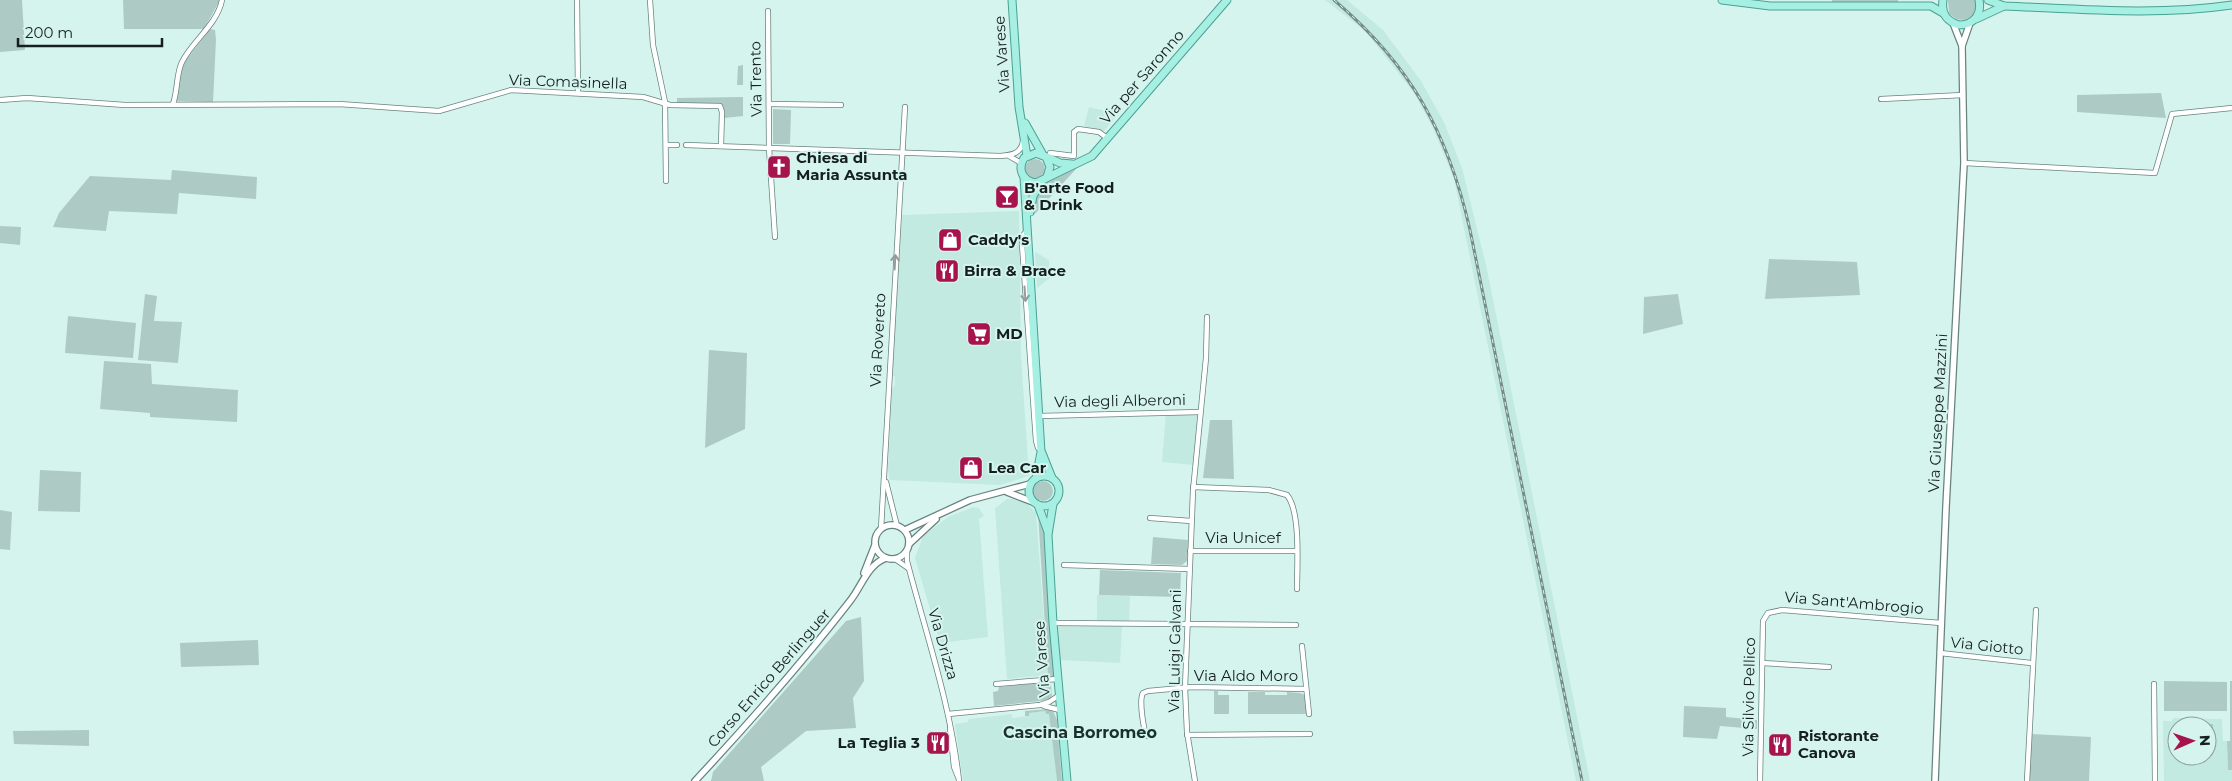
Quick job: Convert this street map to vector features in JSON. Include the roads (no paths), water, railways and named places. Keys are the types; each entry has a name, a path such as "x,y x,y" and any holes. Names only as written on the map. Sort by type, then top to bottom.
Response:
{"main road":[{"name":"Via Varese","path":"1012,0 1019,107 1027,156"},
{"name":"Via per Saronno","path":"1044,180 1073,164 1087,160 1228,0"},
{"path":"1722,0 1770,6 1931,6 1943,13 1953,23 1964,25 2004,6"},
{"path":"1924,6 1942,0 1943,13"},
{"path":"1973,21 1980,8 1979,0"},
{"path":"1988,0 2004,6 2124,9 2232,5"},
{"name":"Via Varese","path":"1019,107 1030,134 1046,155"},
{"path":"1036,478 1041,452 1028,230 1021,163 1027,156 1036,153 1046,155 1060,163 1073,164"},
{"path":"1028,230 1033,196 1050,167 1046,155"},
{"path":"1024,178 1032,182 1044,180"},
{"path":"1041,452 1052,478 1057,483 1059,492 1057,500 1052,504 1045,506 1035,503 1029,493 1030,484 1036,478 1043,476 1052,478"},
{"name":"Via Varese","path":"1035,503 1048,535"},
{"name":"Via Varese","path":"1052,504 1048,535 1058,696 1067,781"}],"street":[{"path":"174,104 182,62 207,30 221,6 222,0"},
{"path":"577,0 578,92"},
{"path":"650,0 653,45 665,102 666,181"},
{"name":"Via Trento","path":"768,11 769,148 775,237"},
{"name":"Via Giuseppe Mazzini","path":"1962,46 1973,21"},
{"name":"Via Giuseppe Mazzini","path":"1935,781 1964,163 1962,46 1953,23"},
{"name":"Via Comasinella","path":"0,100 27,98 125,105 339,104 439,111 511,90 578,92 643,97 670,105 721,107 721,146"},
{"path":"1881,99 1963,95"},
{"path":"769,104 841,105"},
{"name":"Via Rovereto","path":"881,529 905,107"},
{"path":"1964,163 2155,173 2172,114 2232,108"},
{"path":"686,145 1007,156 1015,154 1020,150 1023,143 1021,133 1023,127"},
{"path":"1046,155 1074,156 1074,132 1078,129 1099,132 1107,138"},
{"path":"667,144 676,145"},
{"path":"1007,156 1021,163"},
{"path":"1028,230 1022,239 1023,263 1036,441 1041,452"},
{"name":"Via Luigi Galvani","path":"1195,781 1187,735 1185,688 1193,487 1207,317"},
{"name":"Via degli Alberoni","path":"1039,416 1200,412"},
{"path":"884,476 897,526"},
{"path":"905,530 970,500 1030,484"},
{"path":"1193,487 1269,490 1284,493 1291,501 1294,510 1297,589"},
{"path":"1005,492 1035,503"},
{"path":"909,544 943,512"},
{"path":"1150,518 1192,521"},
{"path":"895,559 907,551 909,537 905,530 890,525 881,529 876,536 878,552 886,558 895,559 909,569"},
{"name":"Corso Enrico Berlinguer","path":"848,604 876,545"},
{"name":"Via Drizza","path":"907,551 909,569 940,676 950,726 953,732 958,780"},
{"name":"Via Unicef","path":"1190,551 1296,551"},
{"name":"Corso Enrico Berlinguer","path":"697,781 801,662 848,604 872,566 886,558"},
{"path":"1064,565 1189,569"},
{"name":"Via Sant'Ambrogio","path":"1766,615 1772,610 1782,610 1941,623"},
{"path":"2027,781 2031,663 2036,610"},
{"name":"Via Silvio Pellico","path":"1760,781 1763,621 1766,615"},
{"path":"1053,623 1187,626 1296,625"},
{"path":"1302,646 1308,714"},
{"name":"Via Giotto","path":"1940,653 2031,663"},
{"path":"1762,662 1829,667"},
{"path":"996,684 1057,679"},
{"path":"2154,684 2155,781"},
{"name":"Via Aldo Moro","path":"1147,736 1144,730 1141,695 1148,691 1185,688 1306,689"},
{"path":"948,714 1040,705 1050,702 1058,696"},
{"path":"1040,705 1060,710"},
{"path":"1187,735 1310,734"}],"railway":[{"path":"1334,0 1385,50 1423,103 1438,132 1461,195 1470,230 1582,781"}],"place":[{"name":"Chiesa di Maria Assunta","path":"779,167"},
{"name":"B'arte Food & Drink","path":"1007,197"},
{"name":"Caddy's","path":"950,240"},
{"name":"Birra & Brace","path":"947,271"},
{"name":"MD","path":"979,334"},
{"name":"Lea Car","path":"971,468"},
{"name":"La Teglia 3","path":"938,743"},
{"name":"Ristorante Canova","path":"1780,745"}],"district":[{"name":"Cascina Borromeo","path":"1080,732"}]}
